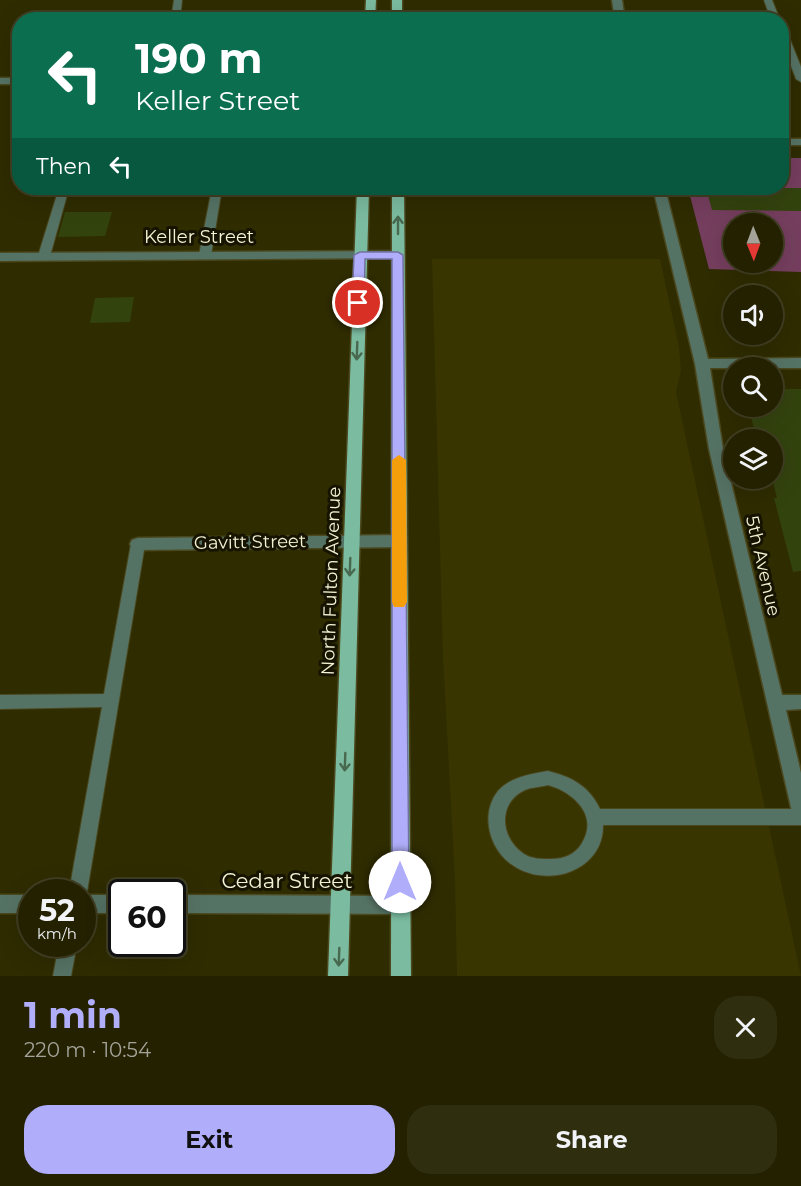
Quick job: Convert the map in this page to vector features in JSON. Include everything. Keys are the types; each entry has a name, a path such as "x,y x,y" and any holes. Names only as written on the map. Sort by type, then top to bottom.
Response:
{"main road":[{"name":"North Fulton Avenue","path":"338,976 363,195"},
{"path":"398,195 401,976"}],"street":[{"name":"5th Avenue","path":"661,195 702,364 716,449 801,812"},
{"name":"Keller Street","path":"0,257 398,255"},
{"path":"702,364 801,363"},
{"name":"Gavitt Street","path":"138,544 399,541"},
{"path":"776,702 801,702"},
{"path":"0,904 18,904"},
{"name":"Cedar Street","path":"186,904 400,905"}],"lane":[{"path":"789,45 797,59 801,79"},
{"path":"44,256 62,195"},
{"path":"205,255 216,195"},
{"path":"80,879 138,544"},
{"path":"0,702 112,700"},
{"path":"549,778 578,791 589,803 595,817 596,832 591,846 581,858 568,866 552,869 534,867 519,860 506,849 498,835 495,820 498,806 506,793 525,782 549,778"},
{"path":"595,817 801,817"},
{"path":"62,976 66,957"}],"shaded area":[{"path":"789,158 801,158 801,272 783,271 783,213 723,213 723,269 709,269 690,195 789,195"},
{"path":"432,259 660,259 679,347 681,371 676,392 801,976 457,976 455,880 443,658"}],"building":[{"path":"789,188 801,188 801,211 712,210 708,195 789,195"},
{"path":"65,212 112,212 105,236 58,237"},
{"path":"134,297 130,322 90,323 95,298"},
{"path":"783,389 801,389 801,571 793,572 774,498 777,498 775,489 783,489 783,429 754,429 751,417 783,417"}],"slow traffic":[{"path":"399,460 399,602"}],"route":[{"path":"358,303 360,255 398,255 400,882"}]}
